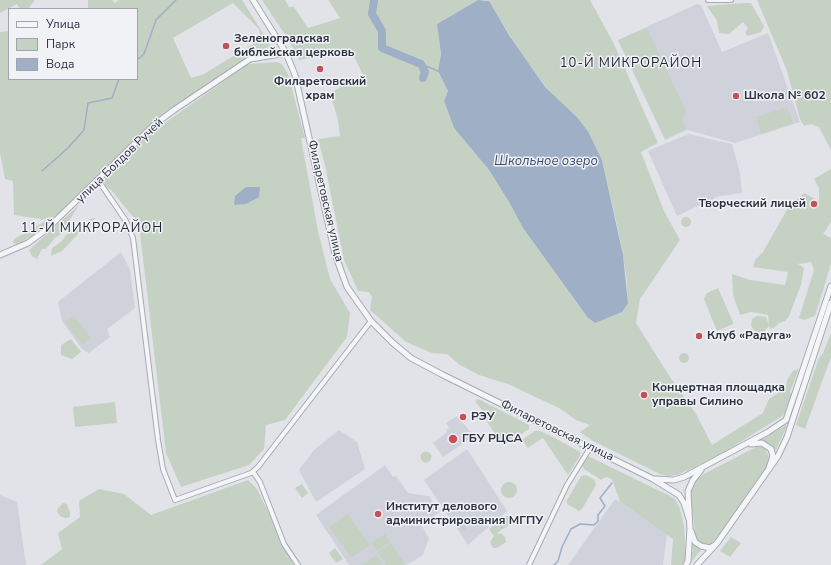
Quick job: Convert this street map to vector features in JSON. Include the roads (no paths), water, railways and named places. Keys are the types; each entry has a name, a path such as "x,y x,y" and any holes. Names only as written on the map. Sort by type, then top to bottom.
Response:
{"street":[{"name":"Филаретовская улица","path":"253,0 286,52 295,75 335,254 347,286 371,321 389,340 411,358 653,479 679,495 684,503 689,519"},
{"path":"708,0 731,0"},
{"name":"улица Болдов Ручей","path":"0,255 21,246 42,234 154,125 250,59 286,52"},
{"path":"98,180 130,227 133,238 158,440 163,469 175,500 253,472 359,334 371,321"},
{"name":"Филаретовская улица","path":"653,479 674,480 702,469 779,426 786,420 831,286"},
{"path":"697,565 717,543 778,456 795,413 831,303"},
{"path":"745,445 762,443 771,450 773,456 766,474"},
{"path":"529,565 567,485 590,448"},
{"path":"686,565 688,561 690,529 688,491 693,480 702,469"},
{"path":"253,472 260,482 284,544 298,565"},
{"path":"690,529 695,542 701,546 710,548 717,543"}],"water":[{"name":"Школьное озеро","path":"478,0 489,1 509,35 545,87 578,118 589,133 602,160 623,255 628,303 622,312 595,323 588,318 523,228 489,170 454,128 444,101 448,91 438,71 441,54 437,24"},
{"path":"246,187 260,187 259,197 246,204 234,205 235,196"}],"waterway":[{"path":"138,59 144,54 156,20 176,0"},
{"path":"374,0 372,14 382,31 382,48 421,64 425,72 423,78"},
{"path":"421,64 438,71"},
{"path":"42,171 68,148 84,130 88,103 112,98 119,80"},
{"path":"554,565 558,561 562,547 571,529 580,524 594,525 598,521 598,515 605,506 600,498 612,483"}],"place":[{"name":"Зеленоградская библейская церковь","path":"226,46"},
{"name":"Филаретовский храм","path":"320,69"},
{"name":"Школа № 602","path":"736,96"},
{"name":"Творческий лицей","path":"814,204"},
{"name":"Клуб «Радуга»","path":"699,336"},
{"name":"Концертная площадка управы Силино","path":"644,395"},
{"name":"РЭУ","path":"463,417"},
{"name":"ГБУ РЦСА","path":"453,439"},
{"name":"Институт делового администрирования МГПУ","path":"378,514"}],"district":[{"name":"10-Й МИКРОРАЙОН","path":"631,64"},
{"name":"11-Й МИКРОРАЙОН","path":"92,229"}]}
